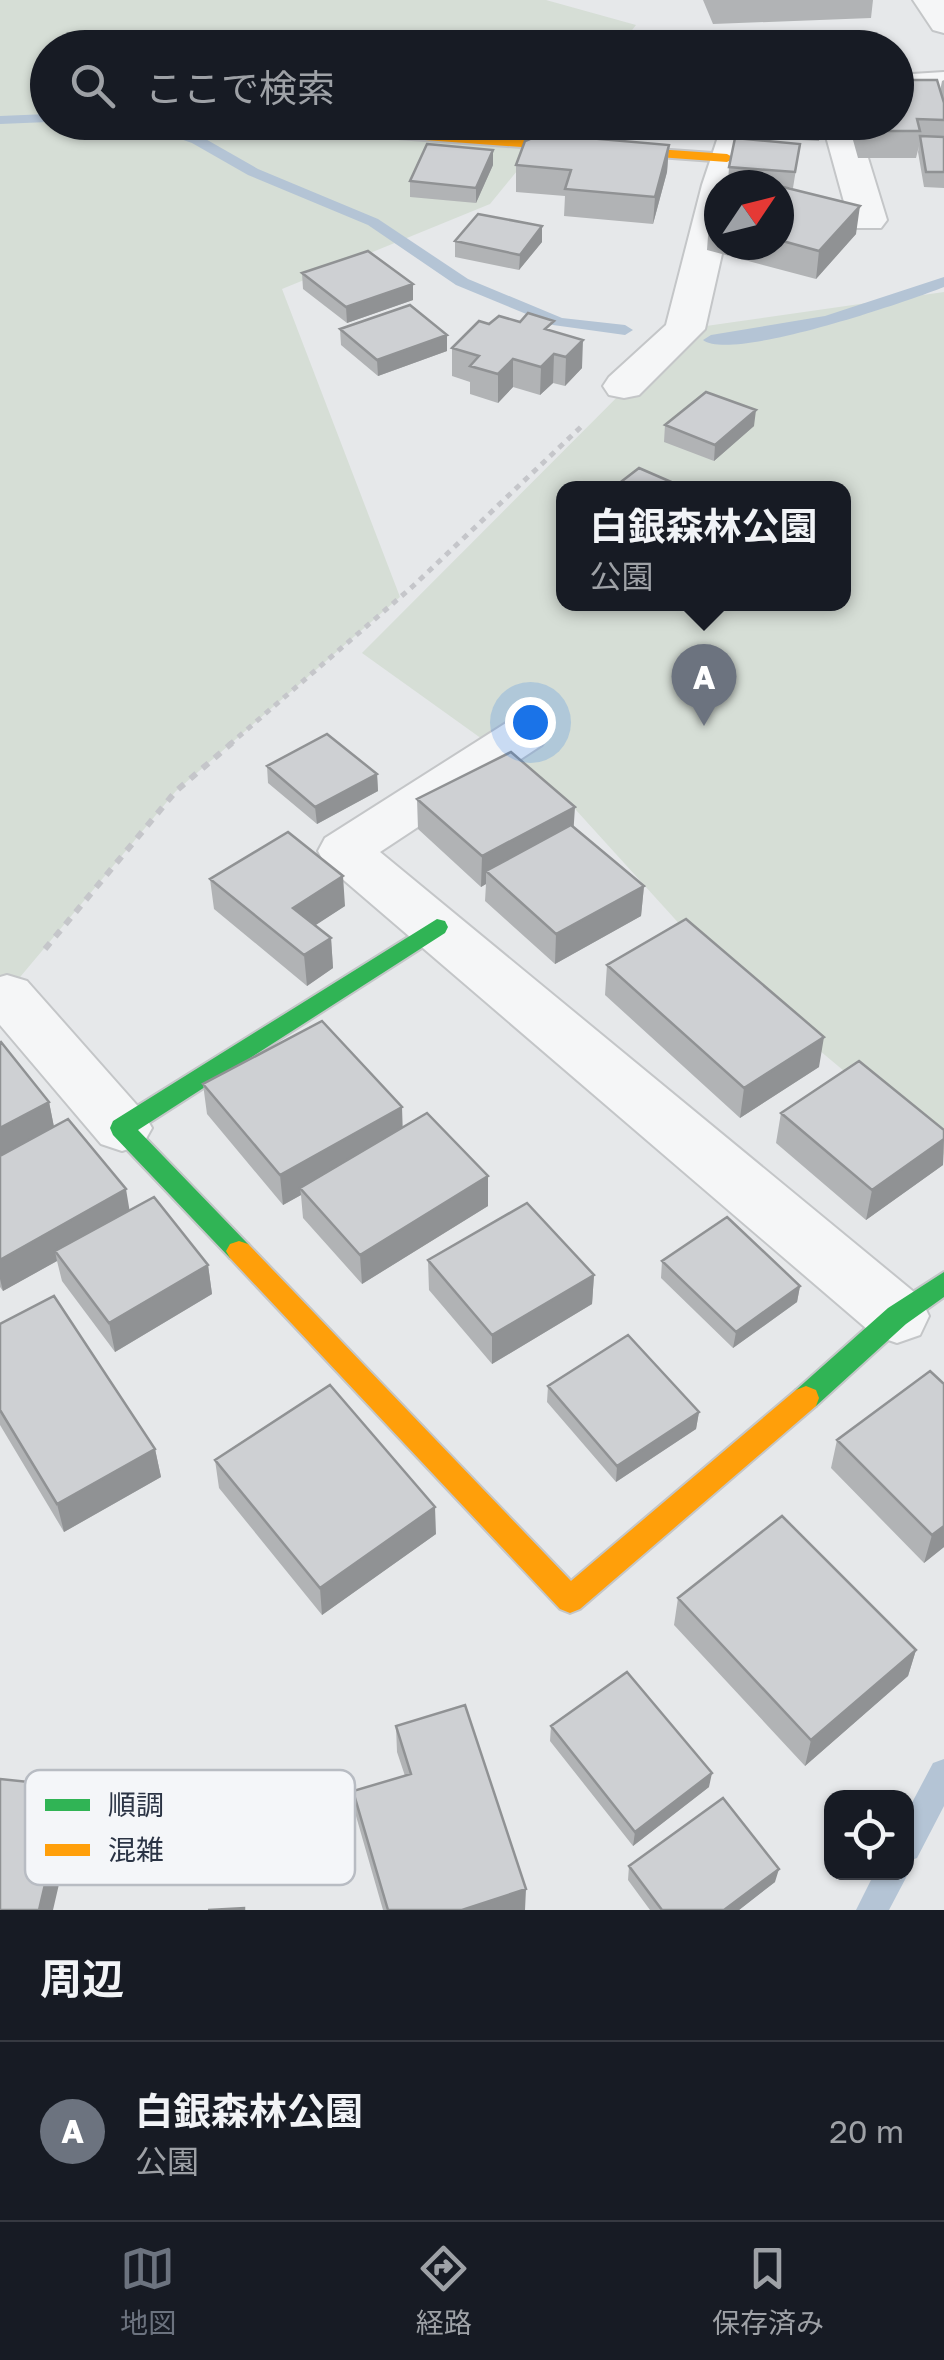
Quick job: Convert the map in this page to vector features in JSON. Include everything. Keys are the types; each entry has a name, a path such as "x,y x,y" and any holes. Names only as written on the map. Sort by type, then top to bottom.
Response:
{"street":[{"path":"929,0 944,23"},
{"path":"914,84 944,82"},
{"path":"421,140 704,176"},
{"path":"725,170 734,140"},
{"path":"844,140 868,220"},
{"path":"624,386 685,329 704,251"},
{"path":"524,734 344,851 897,1316"},
{"path":"122,1128 437,927"},
{"path":"6,995 122,1128 570,1600 726,1471 897,1316 944,1283"}],"path":[{"path":"6,995 176,791 400,597 624,386"}],"shaded area":[{"path":"0,0 546,0 636,25 632,30 30,30 30,140 542,140 490,204 282,289 400,597 176,791 0,1001"},
{"path":"944,292 944,1155 713,961 566,799 362,653 685,329"}],"building":[{"path":"914,80 937,80 944,120 917,119 920,131 914,131"},
{"path":"920,136 944,137 944,172 926,172"},
{"path":"611,140 669,145 655,197 565,189 571,170 516,165 525,141"},
{"path":"735,140 800,144 795,172 729,167"},
{"path":"427,144 493,150 476,188 410,181"},
{"path":"794,190 860,206 819,251 794,244"},
{"path":"478,214 542,226 520,255 455,241"},
{"path":"368,251 413,284 346,307 302,273"},
{"path":"410,305 447,335 377,360 340,329"},
{"path":"528,313 554,321 545,329 583,340 566,357 554,354 541,367 513,359 498,374 470,366 479,356 452,348 479,321 489,324 499,316 520,322"},
{"path":"706,392 756,410 715,445 665,425"},
{"path":"639,468 669,481 622,481"},
{"path":"327,734 377,774 315,807 267,766"},
{"path":"511,752 575,807 482,856 417,799"},
{"path":"571,825 644,886 556,934 486,871"},
{"path":"288,832 343,876 293,908 331,938 304,955 210,879"},
{"path":"686,919 824,1037 744,1088 607,965"},
{"path":"322,1021 402,1107 280,1175 203,1084"},
{"path":"0,1043 49,1102 0,1128"},
{"path":"859,1061 944,1130 944,1139 872,1190 781,1113"},
{"path":"427,1113 488,1176 360,1255 300,1188"},
{"path":"68,1119 126,1189 0,1260 0,1156"},
{"path":"154,1197 208,1265 109,1323 55,1251"},
{"path":"527,1203 594,1275 492,1335 428,1260"},
{"path":"727,1217 800,1286 736,1332 662,1261"},
{"path":"54,1296 155,1449 57,1504 0,1410 0,1324"},
{"path":"628,1335 699,1412 617,1466 548,1386"},
{"path":"930,1371 944,1384 944,1526 932,1535 837,1440"},
{"path":"330,1385 435,1507 320,1588 215,1460"},
{"path":"782,1516 916,1650 811,1740 678,1598"},
{"path":"627,1672 712,1773 635,1832 551,1726"},
{"path":"465,1705 526,1889 462,1910 388,1910 355,1790 411,1774 396,1726"},
{"path":"0,1779 25,1782 25,1885 45,1885 39,1910 0,1910"},
{"path":"723,1798 779,1869 724,1910 662,1910 629,1866"}],"waterway":[{"path":"0,120 30,119"},
{"path":"197,140 253,172 373,222 462,282 559,322 625,330"},
{"path":"711,340 830,320 944,282"},
{"path":"914,1832 944,1774"},
{"path":"872,1910 889,1880"}],"traffic: fast":[{"path":"239,1251 122,1128 437,927"},
{"path":"806,1398 897,1316 944,1283"}],"traffic: slow":[{"path":"474,140 727,158"},
{"path":"239,1251 570,1600 806,1398"}],"place":[{"name":"白銀森林公園","path":"704,726"}]}
